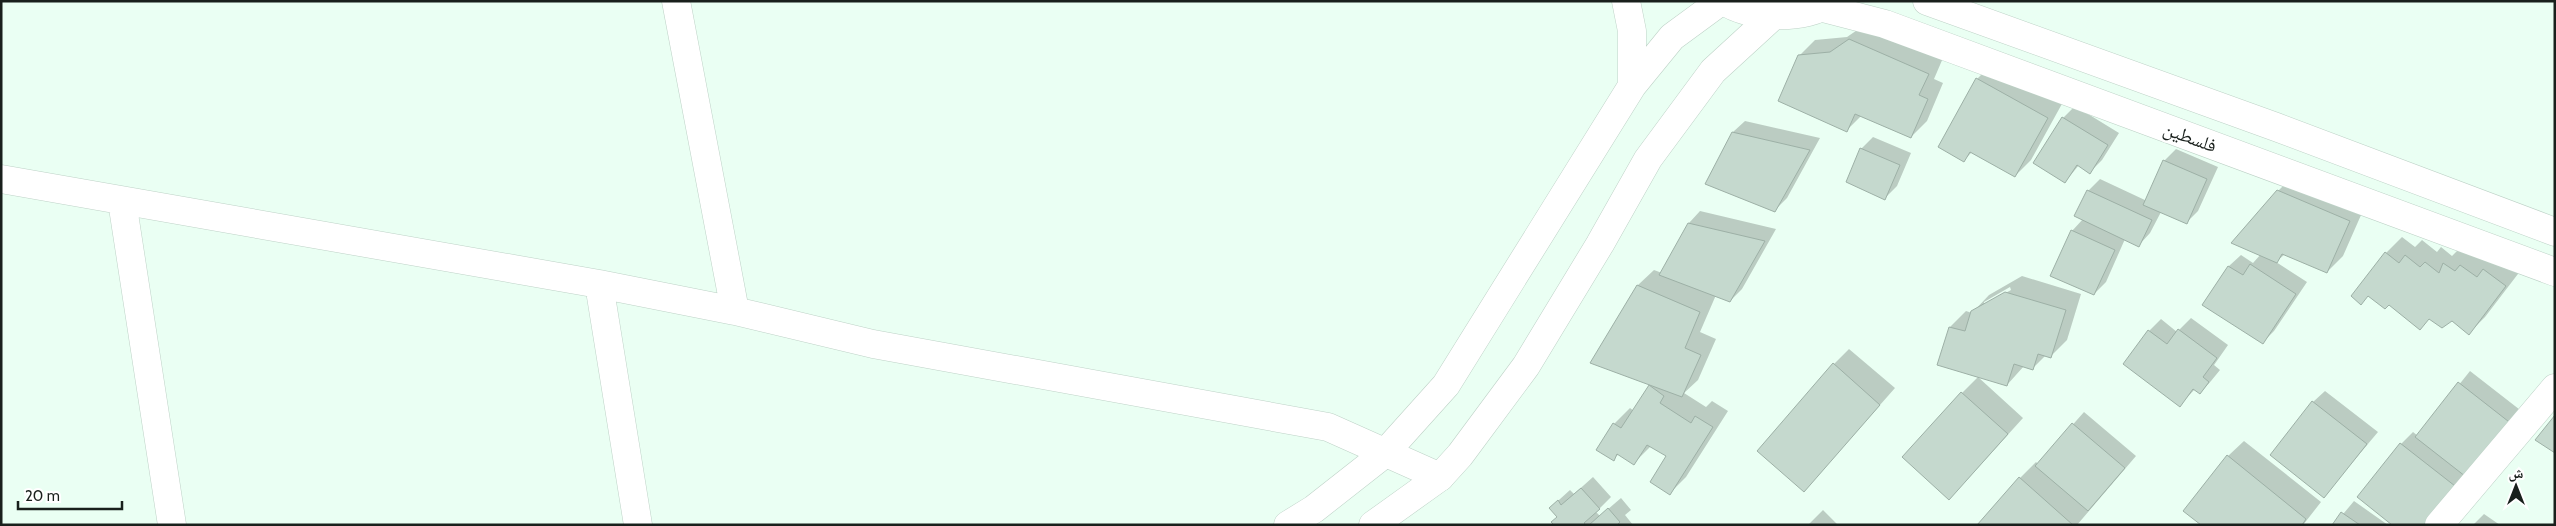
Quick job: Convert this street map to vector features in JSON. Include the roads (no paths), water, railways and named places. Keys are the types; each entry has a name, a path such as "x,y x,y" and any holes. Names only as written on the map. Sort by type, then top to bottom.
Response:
{"street":[{"path":"676,1 735,311"},
{"path":"1626,1 1632,30 1632,86"},
{"path":"1288,525 1314,509 1384,454 1446,385 1632,86 1672,37 1723,1 1734,8 1774,15 1803,13 1827,5"},
{"name":"فلسطين","path":"1932,3 2276,126 2555,232"},
{"name":"فلسطين","path":"1827,5 1885,24 2555,272"},
{"path":"1373,525 1440,477 1482,426 1526,366 1600,244 1648,159 1713,71 1774,15"},
{"path":"1,178 122,201 599,284 735,311 873,344 1328,427 1384,454 1440,477"},
{"path":"122,201 172,525"},
{"path":"599,284 638,525"},
{"path":"2439,525 2555,388"}]}
